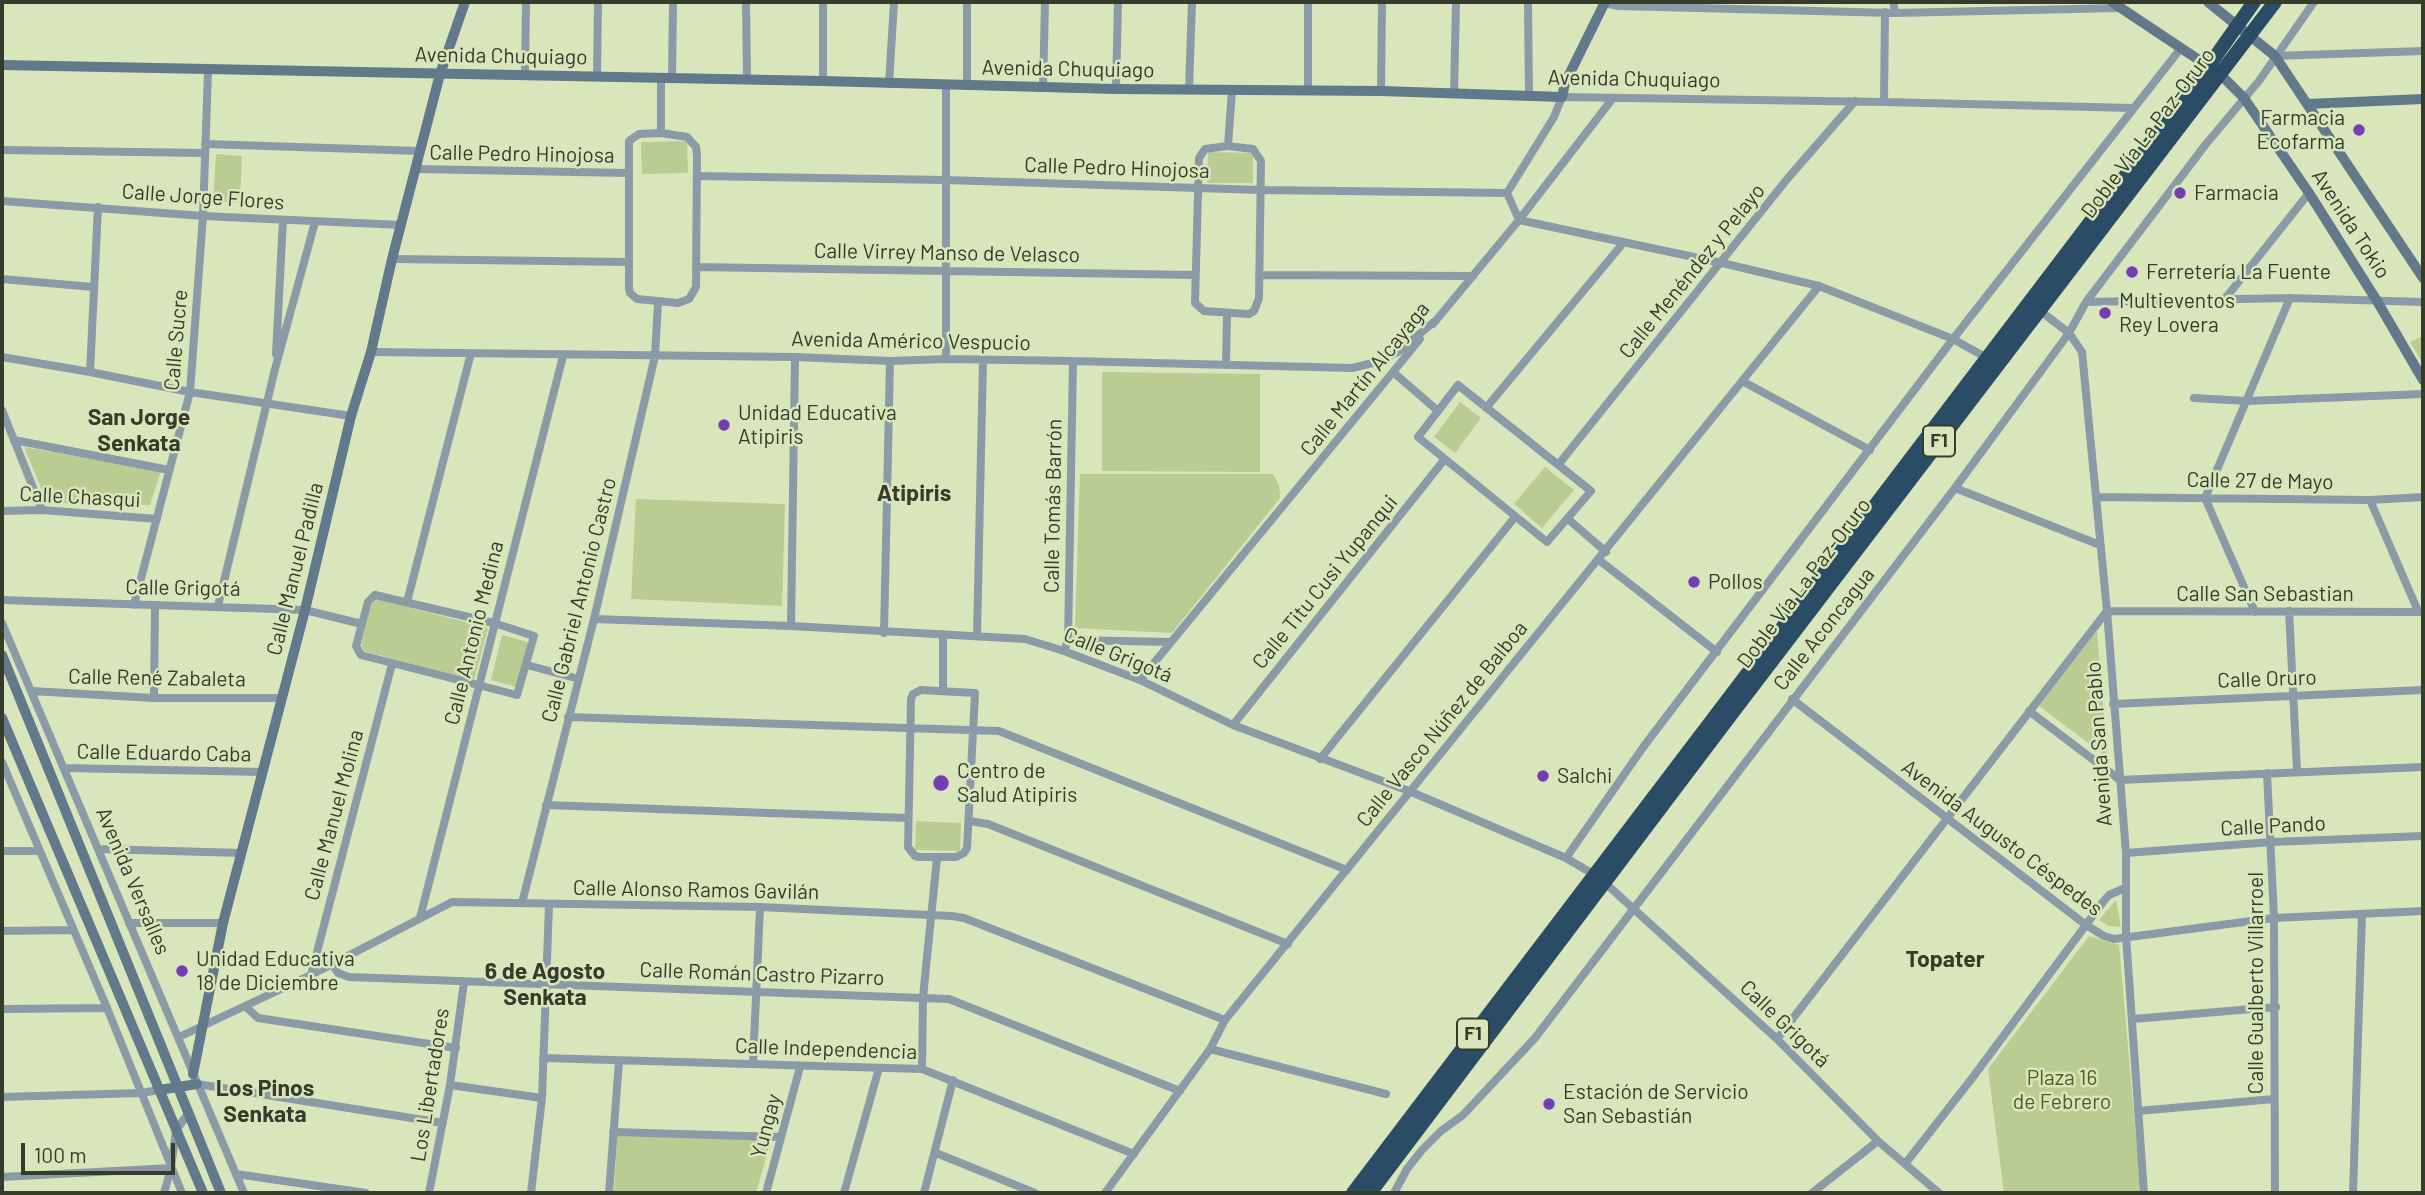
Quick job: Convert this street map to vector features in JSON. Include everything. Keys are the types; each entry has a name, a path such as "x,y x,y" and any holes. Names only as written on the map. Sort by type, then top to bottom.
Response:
{"highway":[{"name":"Doble Vía La Paz-Oruro","path":"1353,1193 2039,310 2214,71 2237,25 2255,2"},
{"name":"Doble Vía La Paz-Oruro","path":"1375,1191 1599,878 1987,358 2214,71 2251,34 2275,2"}],"street":[{"name":"Calle Manuel Padilla","path":"195,1079 202,1028 223,923 305,610 351,416 372,352 392,258 440,74 465,2"},
{"path":"525,76 526,2"},
{"path":"597,78 598,2"},
{"path":"661,133 673,2"},
{"path":"746,2 747,80"},
{"path":"823,2 823,81"},
{"path":"889,84 894,2"},
{"path":"967,2 967,86"},
{"path":"1043,88 1045,2"},
{"path":"1116,89 1118,2"},
{"path":"1189,90 1192,2"},
{"path":"1308,2 1308,90"},
{"path":"1381,91 1382,2"},
{"path":"1454,94 1456,2"},
{"path":"1528,2 1529,96"},
{"path":"1987,358 1953,339 1819,286 1519,220 1507,193 1554,117 1565,83 1604,2 1618,6 1806,6 1890,13 2123,8"},
{"path":"1884,102 1890,13 1894,2"},
{"name":"Avenida Tokio","path":"2112,2 2214,71 2244,98 2309,193 2423,380"},
{"name":"Avenida Tokio","path":"2208,2 2275,56 2423,278"},
{"name":"Calle Aconcagua","path":"1394,1193 1407,1169 1422,1150 1441,1131 1463,1115 1535,1038 1955,488 2069,332 2086,302 2259,81 2314,2"},
{"path":"1566,858 1616,783 1953,339 2181,48"},
{"path":"2275,56 2423,51"},
{"name":"Avenida Chuquiago","path":"2,65 2133,108"},
{"name":"Calle Sucre","path":"134,605 190,392 203,216 208,71"},
{"path":"946,85 946,359"},
{"path":"1228,146 1232,90"},
{"name":"Calle Martín Alcayaga","path":"1140,680 1519,220 1614,98"},
{"path":"2307,104 2423,99"},
{"name":"Calle Menéndez y Pelayo","path":"1558,465 1788,178 1855,101"},
{"path":"639,134 680,135 692,141 696,147 698,267 696,287 689,299 678,303 658,303 638,299 630,293 628,173 629,141 639,134"},
{"path":"1228,146 1247,147 1258,154 1261,161 1259,298 1254,311 1249,314 1204,311 1195,303 1197,188 1201,152 1210,147 1228,146"},
{"path":"2,150 204,148 420,151"},
{"name":"Calle Pedro Hinojosa","path":"416,169 628,173"},
{"name":"Calle Pedro Hinojosa","path":"697,176 946,180 1260,190 1507,193"},
{"path":"2224,300 2309,193"},
{"name":"Calle Jorge Flores","path":"2,201 98,206 203,216 401,225"},
{"path":"90,372 98,206"},
{"path":"275,369 283,220"},
{"path":"218,606 275,369 315,222"},
{"path":"1486,408 1624,242"},
{"path":"392,258 628,262"},
{"name":"Calle Virrey Manso de Velasco","path":"698,267 1195,275"},
{"path":"1259,275 1473,276"},
{"path":"2,279 93,287"},
{"name":"Calle Vasco Núñez de Balboa","path":"1105,1193 1210,1049 1225,1020 1819,286"},
{"path":"2086,302 2290,298 2423,302"},
{"path":"2255,612 2205,498 2290,298"},
{"name":"Calle Gabriel Antonio Castro","path":"522,903 594,619 655,356 658,303"},
{"name":"Avenida San Pablo","path":"2039,310 2069,332 2082,352 2097,497 2126,853 2126,936 2144,1193"},
{"path":"1226,365 1227,313"},
{"name":"Avenida Américo Vespucio","path":"372,352 795,357 890,361 1073,361 1352,368 1377,362 1398,352 1435,321"},
{"path":"407,602 471,353"},
{"name":"Calle Antonio Medina","path":"420,918 563,356"},
{"path":"791,626 795,357"},
{"path":"2,358 190,392 351,416"},
{"path":"977,636 983,360"},
{"path":"884,633 890,361"},
{"name":"Calle Tomás Barrón","path":"1064,651 1068,640 1073,361"},
{"path":"1393,372 1437,410"},
{"path":"1742,381 1870,450"},
{"path":"1458,385 1591,491 1547,542 1418,437 1437,410 1458,385"},
{"path":"2194,398 2247,401 2423,394"},
{"path":"2,410 43,510"},
{"path":"14,440 169,470"},
{"name":"Calle Titu Cusi Yupanqui","path":"1233,725 1444,460"},
{"path":"1955,488 2100,545"},
{"name":"Calle 27 de Mayo","path":"2097,497 2370,500 2423,497"},
{"path":"2370,500 2421,611"},
{"name":"Calle Chasqui","path":"2,511 43,510 157,519"},
{"path":"1320,759 1515,517"},
{"path":"1568,519 1606,552"},
{"path":"1599,561 1717,652"},
{"path":"375,595 407,602 534,636 517,695 365,657 358,651 356,646 368,602 375,595"},
{"name":"Calle Grigotá","path":"2,600 305,610 362,624"},
{"path":"154,698 155,605"},
{"path":"1777,1039 2107,611"},
{"name":"Calle San Sebastian","path":"2107,611 2421,611"},
{"path":"2289,611 2297,772"},
{"name":"Calle Grigotá","path":"594,619 791,626 1025,639 1140,680 1233,725 1409,791 1566,858 1599,878 1635,908 1777,1039 1878,1141 1939,1193"},
{"name":"Avenida Versalles","path":"2,623 244,1193"},
{"path":"943,634 943,691"},
{"path":"1068,640 1171,642"},
{"name":"Avenida Versalles","path":"2,655 221,1193"},
{"name":"Calle Manuel Molina","path":"311,975 392,664"},
{"path":"527,665 579,679"},
{"path":"921,690 943,691 975,693 967,848 956,857 919,857 908,847 909,730 913,694 921,690"},
{"name":"Calle Oruro","path":"2113,704 2423,690"},
{"name":"Calle René Zabaleta","path":"31,691 154,698 282,698"},
{"name":"Avenida Augusto Céspedes","path":"1792,699 2085,925 2104,936 2114,939 2274,918 2423,911"},
{"path":"2029,710 2120,780 2423,766"},
{"path":"568,717 999,731 1347,870"},
{"path":"2,718 203,1193"},
{"path":"3,766 107,1008 182,1193"},
{"name":"Calle Eduardo Caba","path":"64,768 263,772"},
{"name":"Calle Gualberto Villarroel","path":"2267,773 2272,842 2276,1007 2275,1193"},
{"path":"546,805 908,818"},
{"path":"969,821 988,824 1287,944"},
{"name":"Calle Pando","path":"2126,853 2272,842 2423,836"},
{"path":"99,849 242,853"},
{"path":"2,851 40,851"},
{"path":"922,1069 923,997 937,858"},
{"path":"1905,1164 2085,925 2109,895 2125,888"},
{"name":"Calle Alonso Ramos Gavilán","path":"179,1037 311,975 452,902 760,907 964,918 1225,1020"},
{"path":"531,1193 542,1098 549,905"},
{"path":"753,1064 760,907"},
{"path":"2353,1193 2362,914"},
{"path":"129,923 223,923"},
{"path":"2,931 72,930"},
{"name":"Calle Román Castro Pizarro","path":"331,963 338,973 349,977 949,999 1180,1091"},
{"name":"Los Libertadores","path":"429,1193 450,1085 464,982"},
{"path":"246,1007 258,1018 456,1048"},
{"path":"2133,1019 2276,1007"},
{"path":"2,1009 107,1008"},
{"path":"1210,1049 1386,1094"},
{"name":"Calle Independencia","path":"543,1058 922,1069 1135,1154"},
{"path":"609,1193 619,1061"},
{"name":"Yungay","path":"768,1193 780,1137 800,1067"},
{"path":"844,1193 879,1068"},
{"path":"2,1097 141,1093 177,1087 195,1079 443,1123"},
{"path":"924,1193 953,1080"},
{"path":"450,1085 542,1098"},
{"path":"2138,1111 2274,1099"},
{"path":"164,1193 171,1168 176,1130 188,1114"},
{"path":"613,1132 780,1137"},
{"path":"1812,1193 1878,1141"},
{"path":"936,1153 1035,1193"},
{"path":"2,1177 171,1168"},
{"path":"236,1174 366,1193"}],"green space":[{"path":"687,141 688,173 642,174 641,142"},
{"path":"1208,152 1253,153 1253,183 1207,183"},
{"path":"216,154 242,156 240,203 213,201"},
{"path":"2423,336 2423,364 2410,342"},
{"path":"1102,372 1260,374 1260,472 1102,471"},
{"path":"1460,402 1481,418 1455,453 1434,437"},
{"path":"24,447 161,471 150,505 47,503"},
{"path":"1545,467 1574,490 1542,528 1514,504"},
{"path":"1080,474 1273,474 1279,485 1280,498 1172,633 1075,628"},
{"path":"636,499 785,504 782,606 631,599"},
{"path":"377,599 488,628 474,681 364,651 361,644 371,606"},
{"path":"2097,631 2107,757 2039,706"},
{"path":"502,635 531,643 519,688 491,680"},
{"path":"916,821 961,823 960,851 915,850"},
{"path":"2116,900 2121,927 2109,926 2099,920"},
{"name":"Plaza 16 de Febrero","path":"2089,936 2119,945 2141,1193 2004,1193 1988,1069"},
{"path":"617,1136 771,1140 756,1193 614,1193"}],"place":[{"name":"Farmacia Ecofarma","path":"2359,130"},
{"name":"Farmacia","path":"2180,193"},
{"name":"Ferretería La Fuente","path":"2132,272"},
{"name":"Multieventos Rey Lovera","path":"2105,313"},
{"name":"Unidad Educativa Atipiris","path":"724,425"},
{"name":"Pollos","path":"1694,582"},
{"name":"Salchi","path":"1543,776"},
{"name":"Centro de Salud Atipiris","path":"941,783"},
{"name":"Unidad Educativa 18 de Diciembre","path":"182,971"},
{"name":"Estación de Servicio San Sebastián","path":"1549,1104"}],"district":[{"name":"San Jorge Senkata","path":"139,430"},
{"name":"Atipiris","path":"914,493"},
{"name":"Topater","path":"1945,959"},
{"name":"6 de Agosto Senkata","path":"545,984"},
{"name":"Los Pinos Senkata","path":"265,1101"}]}
